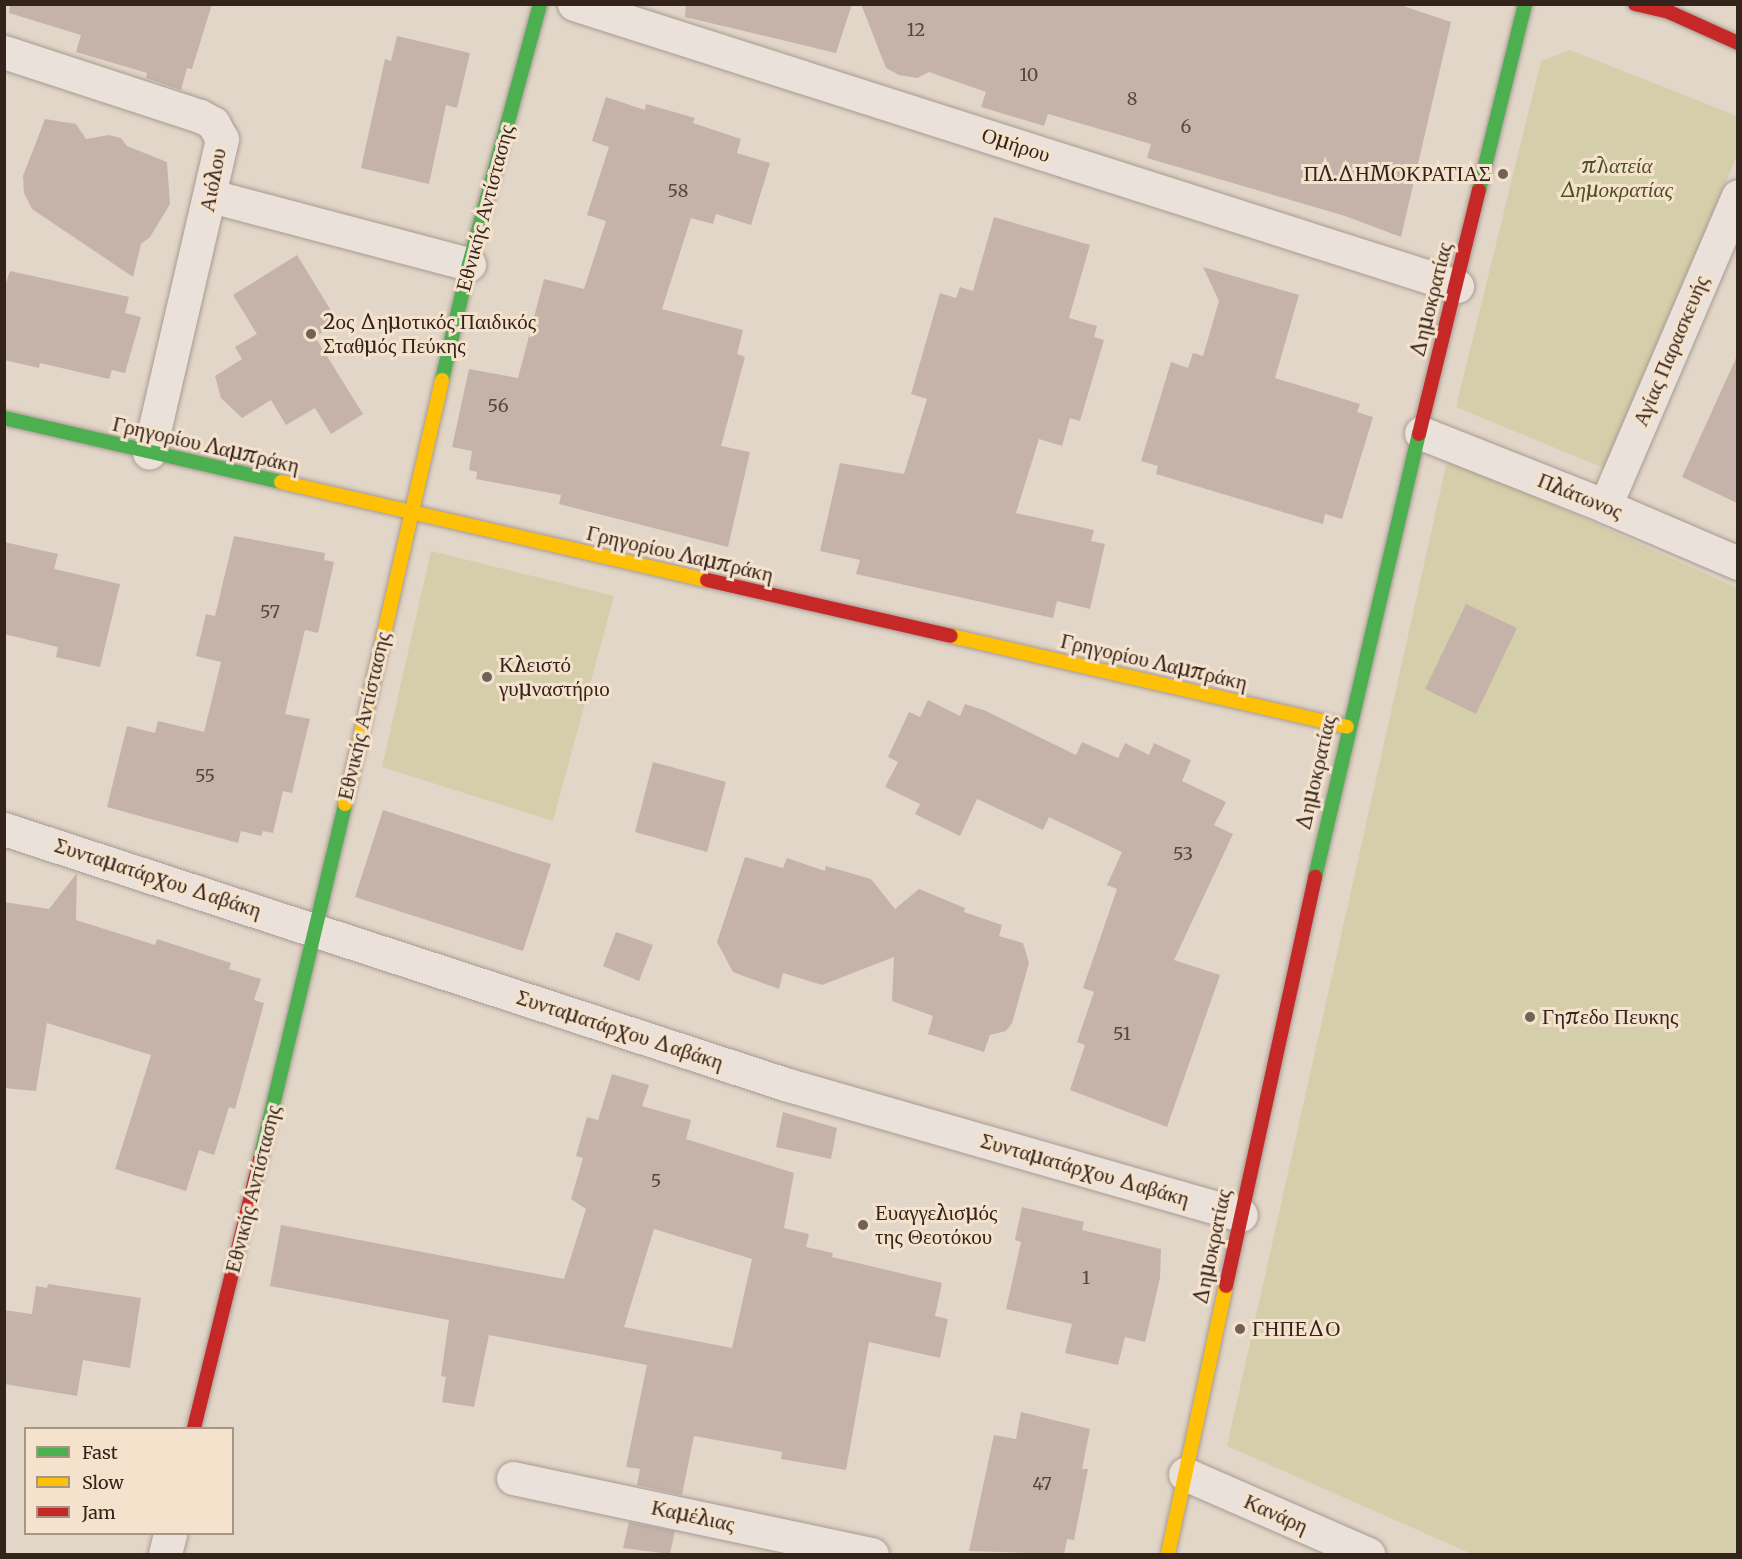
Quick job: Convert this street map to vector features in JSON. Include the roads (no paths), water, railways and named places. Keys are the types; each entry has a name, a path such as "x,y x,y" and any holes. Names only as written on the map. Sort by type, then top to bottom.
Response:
{"street":[{"name":"Εθνικής Αντίστασης","path":"194,1427 316,930 409,513 469,264 540,4"},
{"name":"Ομήρου","path":"574,4 1457,286"},
{"name":"Δημοκρατίας","path":"1168,1554 1347,727 1525,4"},
{"path":"1635,4 1669,8 1737,43"},
{"name":"Αιόλου","path":"4,52 213,123 222,139 211,196 149,453"},
{"name":"Αγίας Παρασκευής","path":"1605,506 1737,195"},
{"path":"211,196 469,264"},
{"name":"Γρηγορίου Λαμπράκη","path":"4,418 1347,727"},
{"name":"Πλάτωνος","path":"1421,433 1605,506 1737,563"},
{"name":"Συνταματάρχου Δαβάκη","path":"4,829 788,1085 1241,1215"},
{"name":"Κανάρη","path":"1185,1474 1368,1554"},
{"name":"Καμέλιας","path":"513,1478 872,1554"},
{"path":"165,1554 170,1535"}],"place":[{"name":"ΠΛ.ΔΗΜΟΚΡΑΤΙΑΣ","path":"1503,174"},
{"name":"2ος Δημοτικός Παιδικός Σταθμός Πεύκης","path":"311,334"},
{"name":"Κλειστό γυμναστήριο","path":"487,677"},
{"name":"Γηπεδο Πευκης","path":"1530,1017"},
{"name":"Ευαγγελισμός της Θεοτόκου","path":"863,1225"},
{"name":"ΓΗΠΕΔΟ","path":"1240,1329"}],"park label":[{"name":"πλατεία Δημοκρατίας","path":"1617,178"}]}
